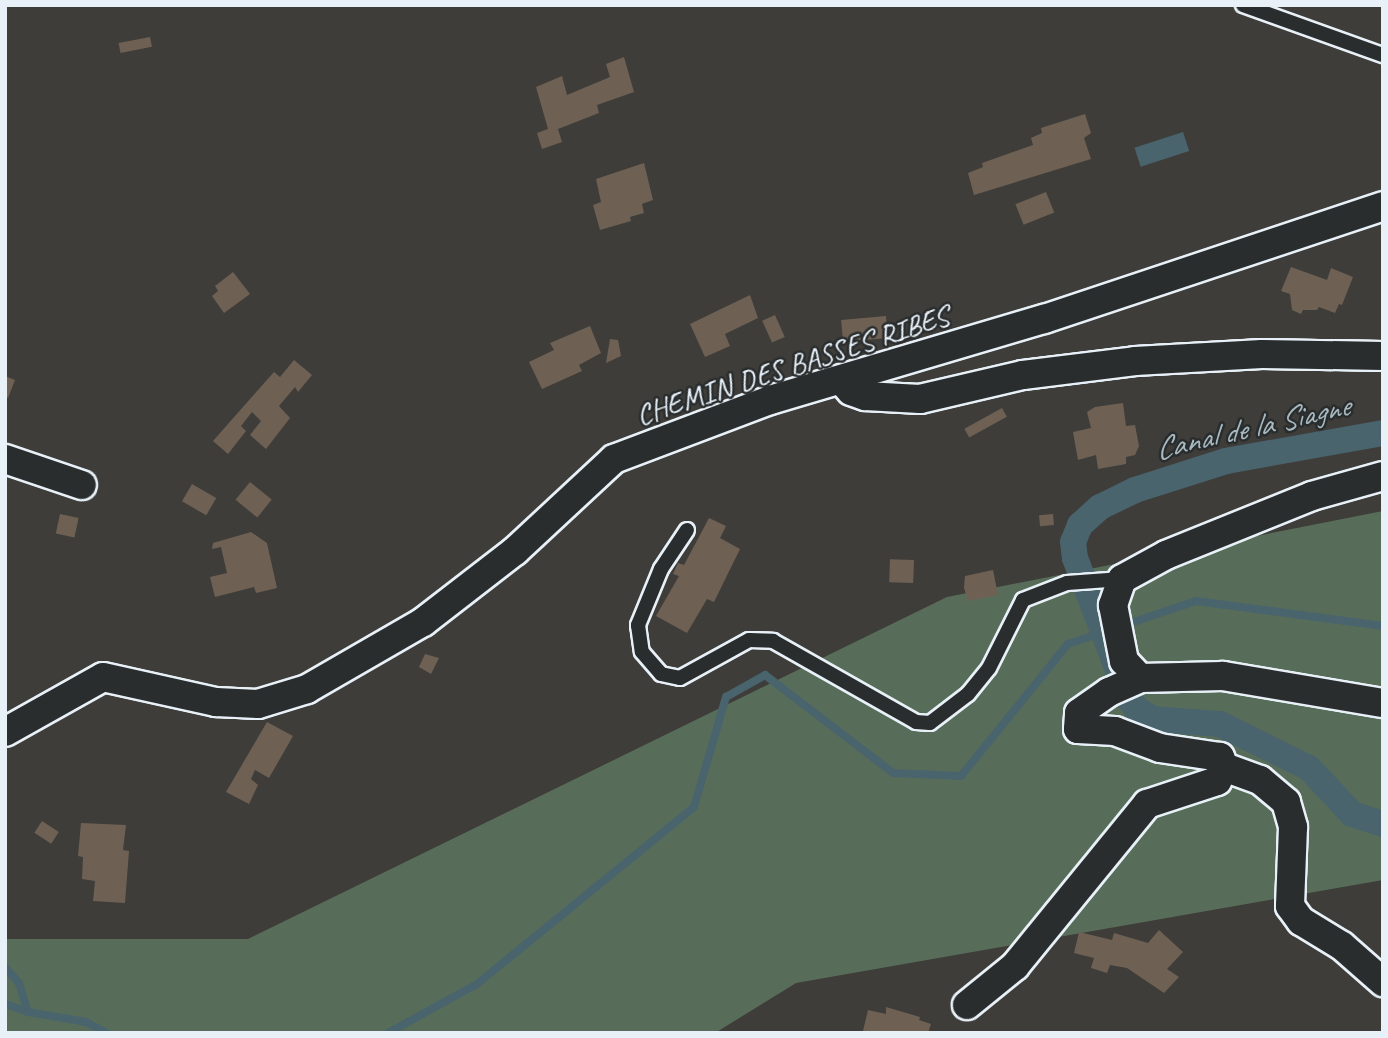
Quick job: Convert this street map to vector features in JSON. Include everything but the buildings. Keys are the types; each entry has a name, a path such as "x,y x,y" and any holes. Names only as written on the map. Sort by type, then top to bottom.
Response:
{"street":[{"name":"CHEMIN DES BASSES RIBES","path":"5,732 103,677 216,702 258,704 307,689 424,622 514,551 614,459 770,400 1044,318 1383,206"},
{"path":"842,380 851,391 864,396 920,399 1023,375 1135,361 1262,354 1383,356"},
{"path":"5,459 82,485"},
{"path":"1132,669 1118,592 1166,555 1312,496 1383,476"},
{"path":"967,1005 1015,966 1147,804 1217,782 1224,767 1220,757 1160,748 1115,731 1078,729 1079,713 1109,692 1132,669 1223,676 1383,703"},
{"path":"1224,767 1259,780 1286,802 1293,827 1290,906 1301,921 1342,946 1383,982"}],"lane":[{"path":"1243,5 1383,55"},
{"path":"687,530 661,569 638,625 642,652 661,674 680,678 749,640 773,641 916,722 930,723 968,694 989,668 1023,600 1067,583 1118,592"}],"green space":[{"path":"1383,511 1383,880 796,983 715,1033 5,1033 5,939 248,939 947,597"}],"water":[{"path":"1183,132 1189,151 1141,167 1134,148"}],"waterway":[{"name":"Canal de la Siagne","path":"1383,433 1226,461 1135,490 1100,507 1080,525 1073,542 1075,558 1129,699 1138,710 1152,719 1220,724 1309,768 1352,814 1383,824"},
{"path":"388,1033 477,984 694,807 726,697 765,675 893,773 961,776 1068,644 1196,601 1383,626"},
{"path":"5,967 19,983 28,1012"},
{"path":"5,1004 28,1012 86,1022 107,1033"}]}
